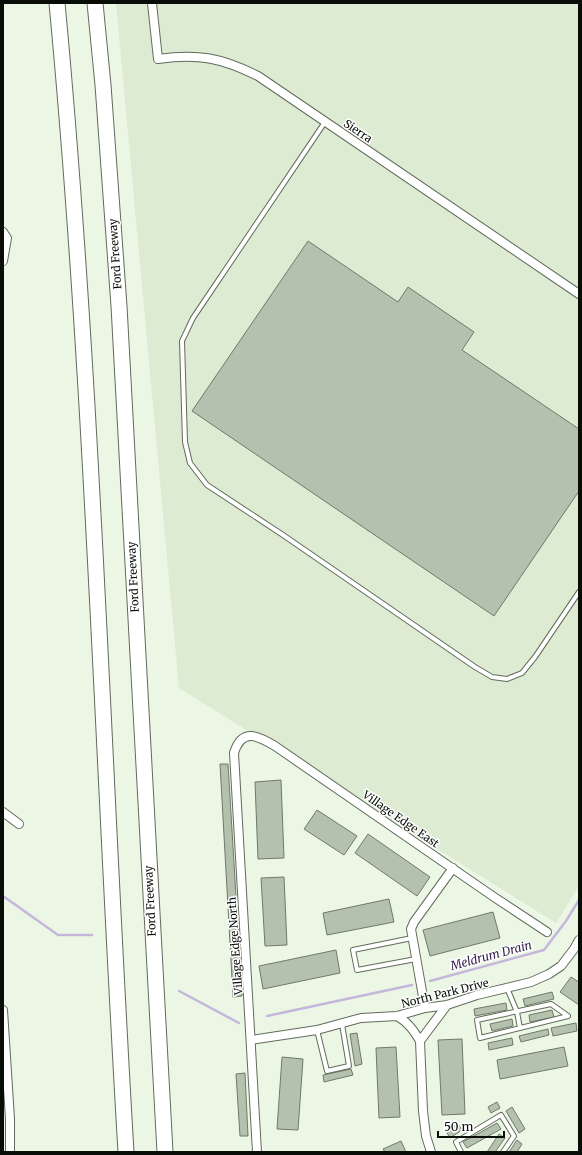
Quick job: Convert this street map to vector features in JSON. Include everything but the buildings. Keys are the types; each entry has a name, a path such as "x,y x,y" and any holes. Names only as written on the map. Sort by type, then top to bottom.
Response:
{"highway":[{"path":"57,3 67,103 80,293 126,1152"},
{"name":"Ford Freeway","path":"95,3 103,85 119,306 165,1152"}],"street":[{"name":"Sierra","path":"152,3 158,59 198,56 219,59 234,64 258,76 579,294"},
{"path":"3,232 7,238 3,262"},
{"name":"Village Edge East","path":"240,740 252,735 257,736 275,746 547,932"},
{"name":"Village Edge North","path":"240,740 236,745 234,753 258,1152"},
{"path":"3,812 19,824"},
{"path":"425,1008 411,929 414,922 453,868"},
{"name":"North Park Drive","path":"252,1040 317,1030 361,1018 397,1016 425,1008 447,1005 531,982 549,974 561,966 577,951 579,940"},
{"path":"420,1041 447,1005"},
{"path":"3,1010 10,1119 10,1152"},
{"path":"397,1016 404,1020 413,1029 420,1041 423,1111 426,1136 431,1152"}],"lane":[{"path":"325,122 193,318 182,341 185,442 190,464 207,485 283,535 474,667 492,677 507,679 522,673 535,657 579,592"},
{"path":"412,938 354,950 357,970 416,959"},
{"path":"507,988 517,1012 520,1028"},
{"path":"551,1004 568,1016 480,1038 477,1020 517,1012 551,1004"},
{"path":"317,1030 327,1070 349,1066 342,1023"},
{"path":"461,1152 456,1142 501,1116 514,1136 503,1152"}],"shaded area":[{"path":"116,3 579,3 579,886 556,923 179,688"}],"waterway":[{"name":"Meldrum Drain","path":"3,896 58,935 92,935"},
{"name":"Meldrum Drain","path":"430,981 544,950 566,921 579,900"},
{"name":"Meldrum Drain","path":"267,1016 412,985"},
{"name":"Meldrum Drain","path":"179,991 239,1023"}]}
